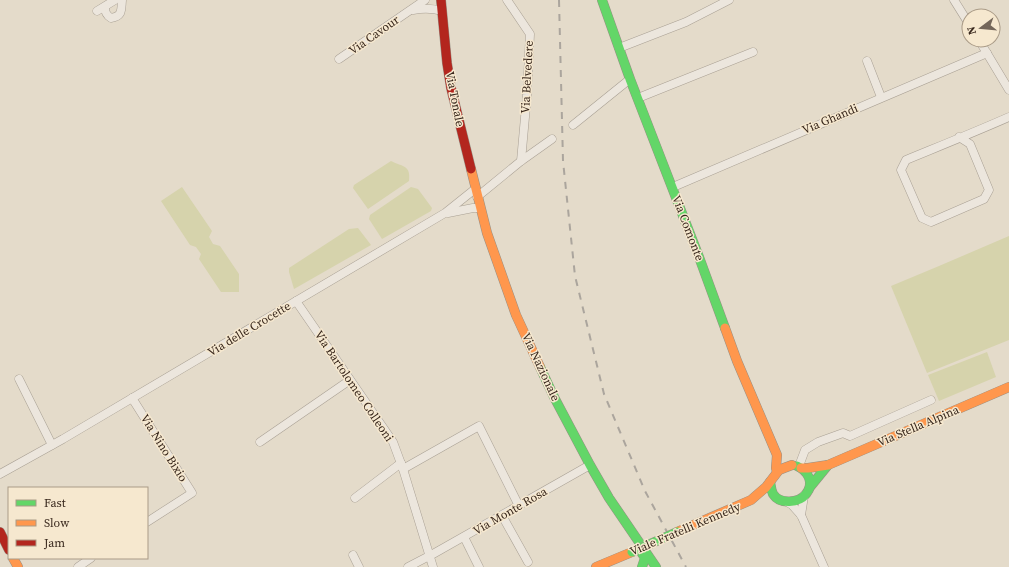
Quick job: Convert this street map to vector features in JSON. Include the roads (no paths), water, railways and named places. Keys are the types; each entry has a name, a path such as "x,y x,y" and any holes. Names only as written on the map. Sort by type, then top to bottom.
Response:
{"street":[{"path":"115,0 101,9 111,18 120,14 122,0"},
{"name":"Via Cavour","path":"339,59 425,0"},
{"name":"Via Tonale","path":"441,0 451,88 476,193"},
{"name":"Via Belvedere","path":"507,0 530,34 527,95 521,161"},
{"name":"Via Comonte","path":"602,0 630,79 673,187 737,361 777,456"},
{"path":"619,48 686,22 729,0"},
{"path":"954,0 961,11"},
{"name":"Via Cavour","path":"408,11 421,8 432,8 442,11"},
{"path":"984,48 1009,90"},
{"path":"638,98 753,52"},
{"name":"Via Ghandi","path":"673,187 987,53"},
{"path":"867,61 881,97"},
{"path":"572,125 630,79"},
{"path":"959,138 970,144 989,190 984,198 931,222 922,218 901,170 906,160 1009,117"},
{"path":"970,144 975,132"},
{"name":"Via delle Crocette","path":"0,474 52,445 445,213 552,139"},
{"name":"Via Nazionale","path":"476,193 494,254 516,315 554,397 609,498 656,567"},
{"name":"Via delle Crocette","path":"445,213 480,208"},
{"name":"Via Bartolomeo Colleoni","path":"296,301 393,442 402,466 433,567"},
{"path":"19,379 52,445"},
{"path":"260,442 350,380"},
{"name":"Via Stella Alpina","path":"797,466 808,468 828,465 1009,387"},
{"name":"Via Nino Bixio","path":"132,398 192,493 148,521"},
{"path":"797,466 805,450 818,442 843,433 850,436 931,400"},
{"path":"355,498 402,466 479,426 519,506"},
{"path":"777,472 777,456 805,470 810,480 810,487 804,496 793,502 784,501"},
{"name":"Via Monte Rosa","path":"408,567 464,537 590,465"},
{"name":"Via Stella Alpina","path":"810,487 828,465"},
{"path":"797,466 785,467 777,472 770,482 772,491 775,496 792,506 801,516 824,567"},
{"name":"Viale Fratelli Kennedy","path":"596,567 751,500 770,482"},
{"path":"801,516 804,496"},
{"name":"Viale Fratelli Kennedy","path":"751,500 766,499 784,501"},
{"path":"501,516 528,562"},
{"name":"Via Nazionale","path":"628,526 633,541 644,563"},
{"path":"0,532 8,548"},
{"path":"464,537 479,567"},
{"path":"353,555 359,567"},
{"path":"78,567 90,559"}],"railway":[{"path":"559,0 563,161 575,276 604,394 645,491 686,567"}]}
